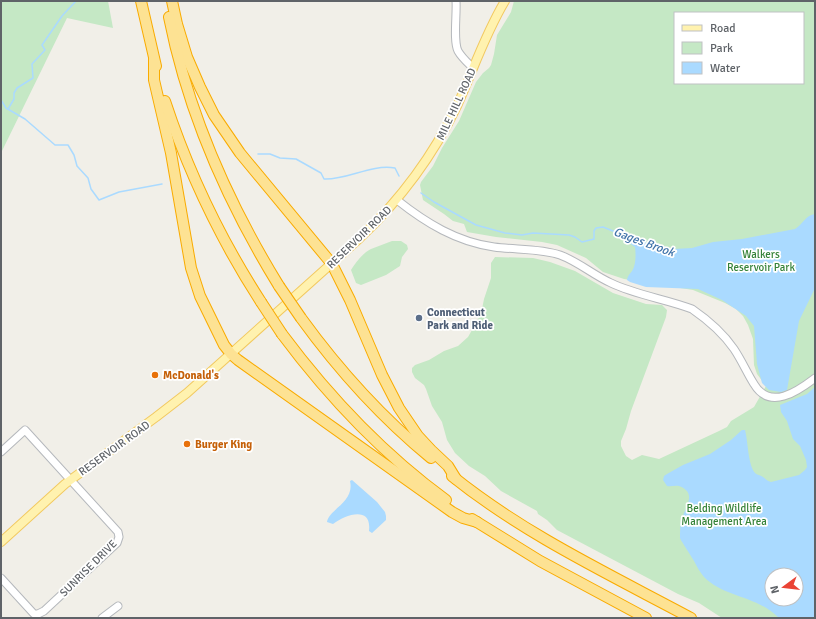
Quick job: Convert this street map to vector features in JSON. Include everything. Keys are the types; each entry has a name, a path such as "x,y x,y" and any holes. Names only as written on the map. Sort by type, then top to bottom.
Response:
{"highway":[{"path":"141,1 154,60 171,119 203,200 228,248 260,302 282,334 322,384 374,439 420,480 477,522 540,561 646,618"},
{"path":"166,1 181,68 208,148 238,215 279,286 301,318 330,355 373,405 406,437 456,479 495,508 534,533 691,618"},
{"path":"172,1 182,40 193,72 221,126 243,157 332,264 347,294 382,375 404,415 424,443 448,466 456,479"},
{"path":"154,60 154,80 171,153 191,268 204,305 224,345 231,354 452,512 463,518 477,522"}],"main road":[{"name":"MILE HILL ROAD","path":"397,200 414,178 440,138 457,106 504,1"},
{"name":"RESERVOIR ROAD","path":"1,542 71,479 171,406 332,264 369,230 397,200"}],"street":[{"path":"456,1 456,34 458,50 473,68"},
{"name":"RESERVOIR ROAD","path":"397,200 415,215 439,229 461,238 484,245 538,250 560,255 612,284 692,309 707,320 727,340 739,357 754,385 765,395 774,397 788,395 815,378"},
{"path":"1,452 25,430 71,479"},
{"name":"SUNRISE DRIVE","path":"1,578 34,614 38,614 44,611 117,543 119,536 118,532 71,479"},
{"path":"102,618 118,606"}],"green space":[{"path":"1,1 108,1 113,28 67,18 1,153"},
{"path":"514,1 815,1 815,618 722,618 699,603 678,594 557,530 547,520 538,514 537,511 501,491 485,476 469,466 455,453 447,440 442,422 432,406 426,389 424,385 415,378 412,368 415,365 429,360 444,351 458,346 468,337 481,314 491,278 491,263 495,257 533,258 550,262 575,271 613,293 646,304 662,305 667,310 666,317 621,441 621,446 626,456 632,460 642,455 659,459 727,427 731,421 754,407 766,386 757,374 754,365 753,339 748,325 743,316 736,309 725,303 693,290 624,279 603,272 586,258 557,245 467,232 464,224 453,221 423,200 420,185 421,182 433,166 442,148 459,121 476,82 491,65 497,35 511,12"},
{"path":"392,241 401,241 407,245 408,249 402,257 400,266 386,275 361,285 356,283 351,270 357,261 368,250"}],"water":[{"path":"815,214 815,288 799,321 787,390 781,392 769,390 762,383 757,364 754,326 746,316 722,300 698,289 646,287 627,280 634,266 636,253 635,247 629,243 630,240 674,249 692,248 713,242 742,239 795,229 809,216"},
{"path":"815,387 815,618 779,618 765,607 804,607 804,567 764,567 764,607 751,600 721,589 704,577 680,538 681,521 689,501 688,492 679,486 667,486 663,480 664,476 683,465 710,454 731,440 742,430 745,430 751,464 756,474 771,482 799,475 807,467 806,460 800,446 793,439 787,421 781,412 780,405 807,394"},
{"path":"352,480 377,502 385,512 386,520 372,533 369,531 369,523 362,515 350,515 333,524 327,522 332,513 349,494 351,488 350,481"}],"waterway":[{"path":"8,109 14,99 14,93 17,88 33,78 32,64 45,50 42,45 62,16 76,1"},
{"name":"Gages Brook","path":"1,100 6,108 25,119 55,145 68,145 74,155 77,166 88,178 91,189 99,200 119,192 162,184"},
{"name":"Gages Brook","path":"258,154 270,154 280,158 296,159 321,173 324,179 333,179 386,167 395,168 399,176"},
{"name":"Gages Brook","path":"421,193 434,202 476,225 505,233 522,235 533,233 569,235 582,242 594,239 594,231 596,228 603,227 645,244"}],"place":[{"name":"Connecticut Park and Ride","path":"419,318"},
{"name":"McDonald's","path":"155,375"},
{"name":"Burger King","path":"187,444"}],"park label":[{"name":"Walkers Reservoir Park","path":"761,260"},
{"name":"Belding Wildlife Management Area","path":"724,514"}]}
